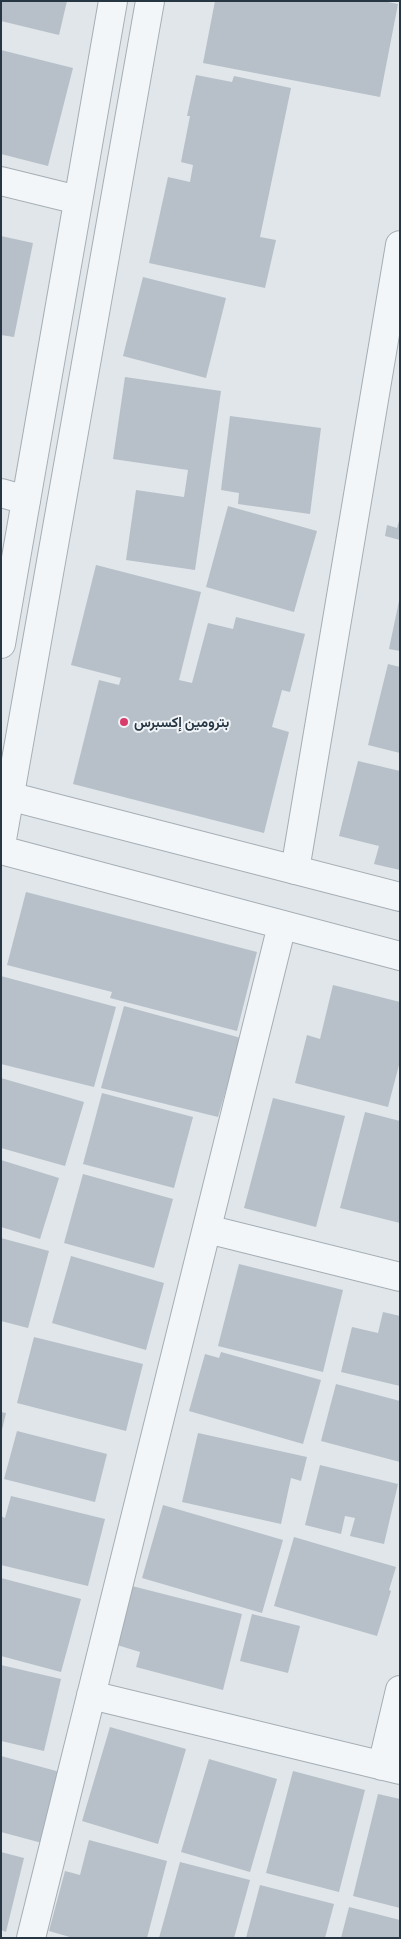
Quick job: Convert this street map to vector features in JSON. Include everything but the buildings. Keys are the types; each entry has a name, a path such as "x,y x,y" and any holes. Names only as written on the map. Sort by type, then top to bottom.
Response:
{"street":[{"path":"1,644 14,497 78,200 113,1"},
{"path":"1,845 5,795 150,1"},
{"path":"1,182 78,200"},
{"path":"295,870 400,245"},
{"path":"5,795 400,897"},
{"path":"1,850 400,956"},
{"path":"31,1938 282,925"},
{"path":"207,1229 400,1277"},
{"path":"91,1696 391,1768 400,1690"}],"place":[{"name":"بترومين إكسبرس","path":"124,722"}]}
